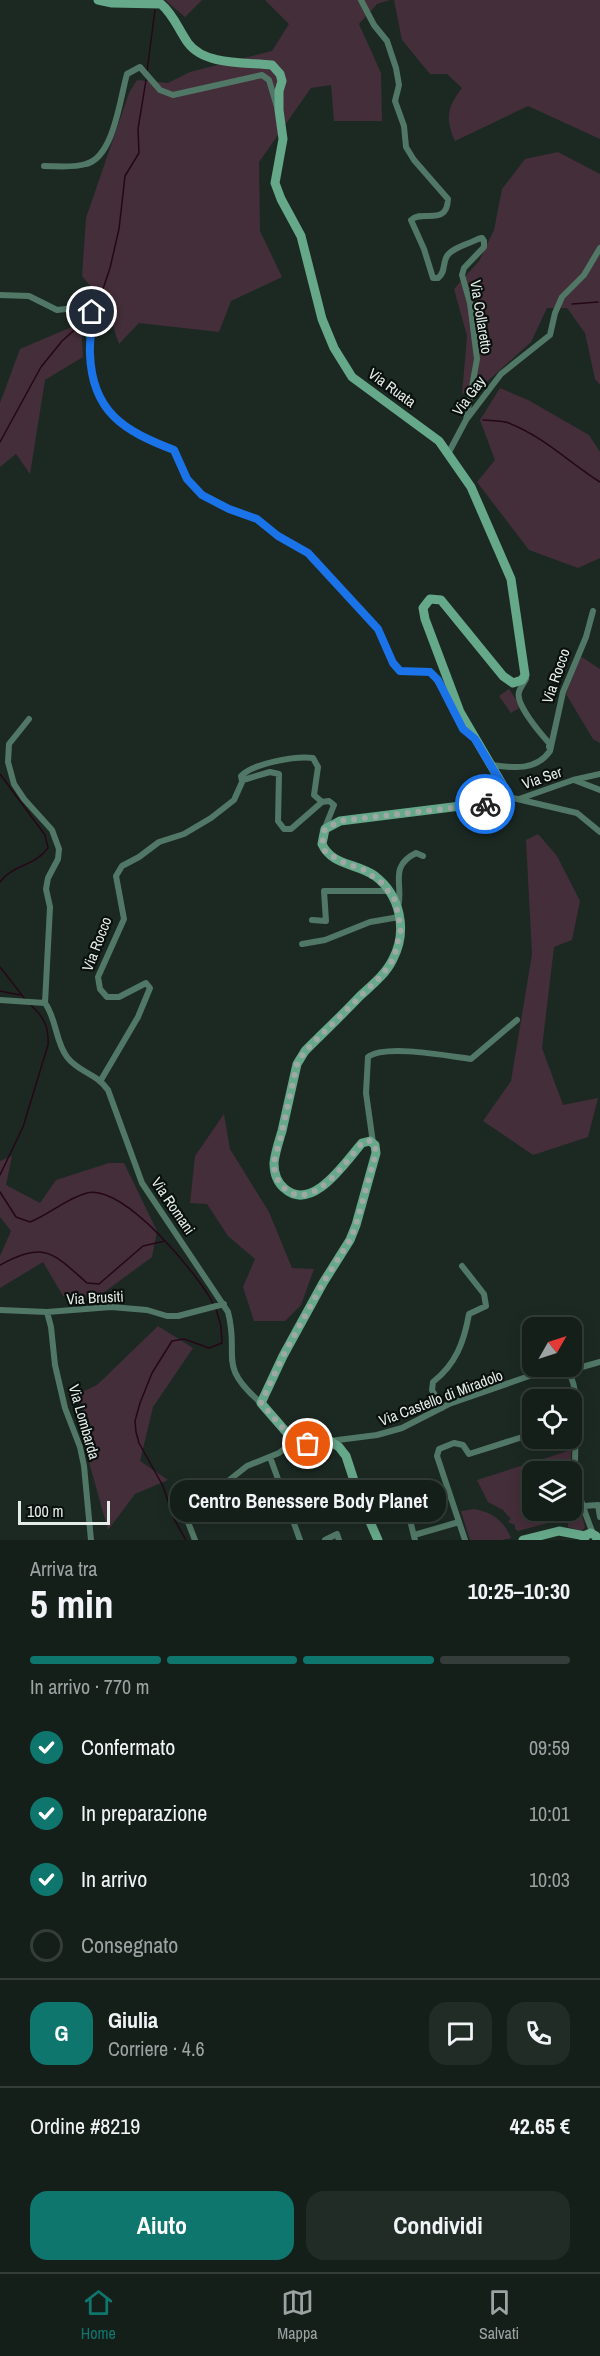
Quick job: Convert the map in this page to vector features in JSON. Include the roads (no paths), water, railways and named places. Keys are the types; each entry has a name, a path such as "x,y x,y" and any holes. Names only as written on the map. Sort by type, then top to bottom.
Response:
{"street":[{"name":"Via Ruata","path":"98,0 112,3 160,4 174,18 194,50 207,58 272,65 280,74 282,81 279,91 279,110 283,139 275,183 301,236 322,320 334,348 352,377 382,401 428,431 449,452 471,487 511,579 525,675"},
{"name":"Via Collaretto","path":"361,0 374,25 387,41 396,68 399,84 395,101 404,126 406,147 414,160 448,199 441,215 416,216 411,220 424,249 433,278 442,275 447,256 453,251 478,239 482,238 484,241 484,247 464,268 462,275 470,303 477,359 466,420"},
{"name":"Via Ruata","path":"44,166 87,164 95,160 107,147 112,136 128,74 140,67 160,90 172,95 262,75 269,80 279,110"},
{"name":"Via Gay","path":"449,452 466,420 501,374 550,335 555,313 562,297 584,275 600,248"},
{"name":"Via Rocco","path":"0,295 29,296 57,310 84,307 92,312 91,368 103,406 114,418 141,436 174,450 187,479 202,495 229,509 257,519 278,536 308,553 378,629 393,663 400,671 430,672 438,680 463,729 475,739"},
{"name":"Via Rocco","path":"504,796 505,789 475,739 450,689 425,619 423,608 426,603 435,598 441,600 509,681 517,682 525,675"},
{"name":"Via Rocco","path":"550,751 563,692 586,637 593,611"},
{"name":"Via Rocco","path":"525,675 525,682 518,697 527,715 549,743 550,751"},
{"path":"29,719 9,744 8,762 14,784 24,799 52,830 59,849 58,859 48,878 46,889 50,907 45,1003 54,1018 66,1056 77,1067 101,1080"},
{"path":"492,765 512,768 532,766 540,762 550,751"},
{"name":"Via Rocco","path":"101,1080 138,1017 150,988 146,983 119,997 107,997 100,989 98,977 124,919 116,876 122,866 159,842 183,834 211,818 234,800 242,781 241,776 246,771 276,761 313,758 316,761 318,767 314,795 322,802 329,801 334,805 333,812 326,821 322,837"},
{"path":"242,781 258,774 270,772 279,774 278,821 284,829 291,829 322,802"},
{"name":"Via Ser","path":"519,799 573,780 600,774"},
{"name":"Via Ser","path":"573,780 600,790"},
{"path":"373,1143 370,1141 362,1143 328,1182 315,1192 306,1194 290,1192 278,1181 274,1163 297,1064 305,1051 383,974 394,958 401,929 398,912 388,891 374,875 331,857 325,851 322,837 325,829 340,821 495,802 501,801 504,796"},
{"name":"Via Ser","path":"504,796 577,813 600,832"},
{"path":"398,912 400,899 397,874 400,867 412,854 423,856"},
{"path":"312,920 326,921 324,891 388,891"},
{"path":"302,944 325,940 398,912"},
{"path":"0,1000 45,1003"},
{"path":"378,1540 360,1499 346,1456 339,1447 330,1441 308,1444 294,1441 261,1403 283,1356 323,1283 350,1240 356,1225 376,1153 366,1093 368,1057 374,1053 410,1052 471,1059 517,1020"},
{"name":"Via Romani","path":"101,1080 108,1090 121,1121 142,1183 223,1304 230,1319 232,1366 236,1376 261,1403"},
{"path":"442,1408 432,1390 433,1382 446,1372 457,1357 465,1335 468,1314 486,1306 484,1294 462,1266"},
{"name":"Via Brusiti","path":"0,1310 47,1312 111,1307 147,1310 167,1316 178,1316 223,1304"},
{"name":"Via Lombarda","path":"47,1312 55,1365 65,1408 80,1447 84,1466 91,1540"},
{"path":"582,1367 600,1362"},
{"name":"Via Castello di Miradolo","path":"330,1441 377,1435 402,1428 473,1395 526,1377"},
{"path":"465,1540 437,1456 439,1449 454,1443 463,1444 469,1454 522,1437"},
{"path":"195,1540 186,1517 192,1503 218,1489 247,1466 270,1457 294,1441"},
{"path":"524,1540 559,1531 588,1537 587,1515 576,1480 575,1449"},
{"path":"270,1457 300,1540"},
{"path":"400,1486 411,1517 410,1524 415,1538 459,1522"},
{"path":"584,1506 599,1505 600,1517"},
{"path":"326,1540 337,1534 339,1540"}],"waterway":[{"path":"147,71 155,10"},
{"path":"97,307 110,268 119,229 125,176 139,153 138,129 146,80"},
{"path":"572,304 598,302"},
{"path":"0,442 41,367 62,341 88,318"},
{"path":"483,420 505,422 523,430 546,443 600,482"},
{"path":"0,774 45,835 48,848 36,859 11,872 0,882"},
{"path":"0,967 25,999"},
{"path":"0,991 20,995"},
{"path":"0,1175 23,1127 48,1045 45,1023 31,1005"},
{"path":"0,1192 16,1217 30,1222 87,1193 102,1194 120,1202 159,1234 193,1274 214,1305"},
{"path":"0,1265 28,1253 47,1253 56,1257 87,1283 99,1284 143,1246 165,1241"},
{"path":"186,1540 174,1519 163,1486 139,1443 135,1421 152,1373 172,1341 184,1339 209,1348 222,1343 221,1326 216,1309"}],"place":[{"name":"Centro Benessere Body Planet","path":"308,1444"}]}
